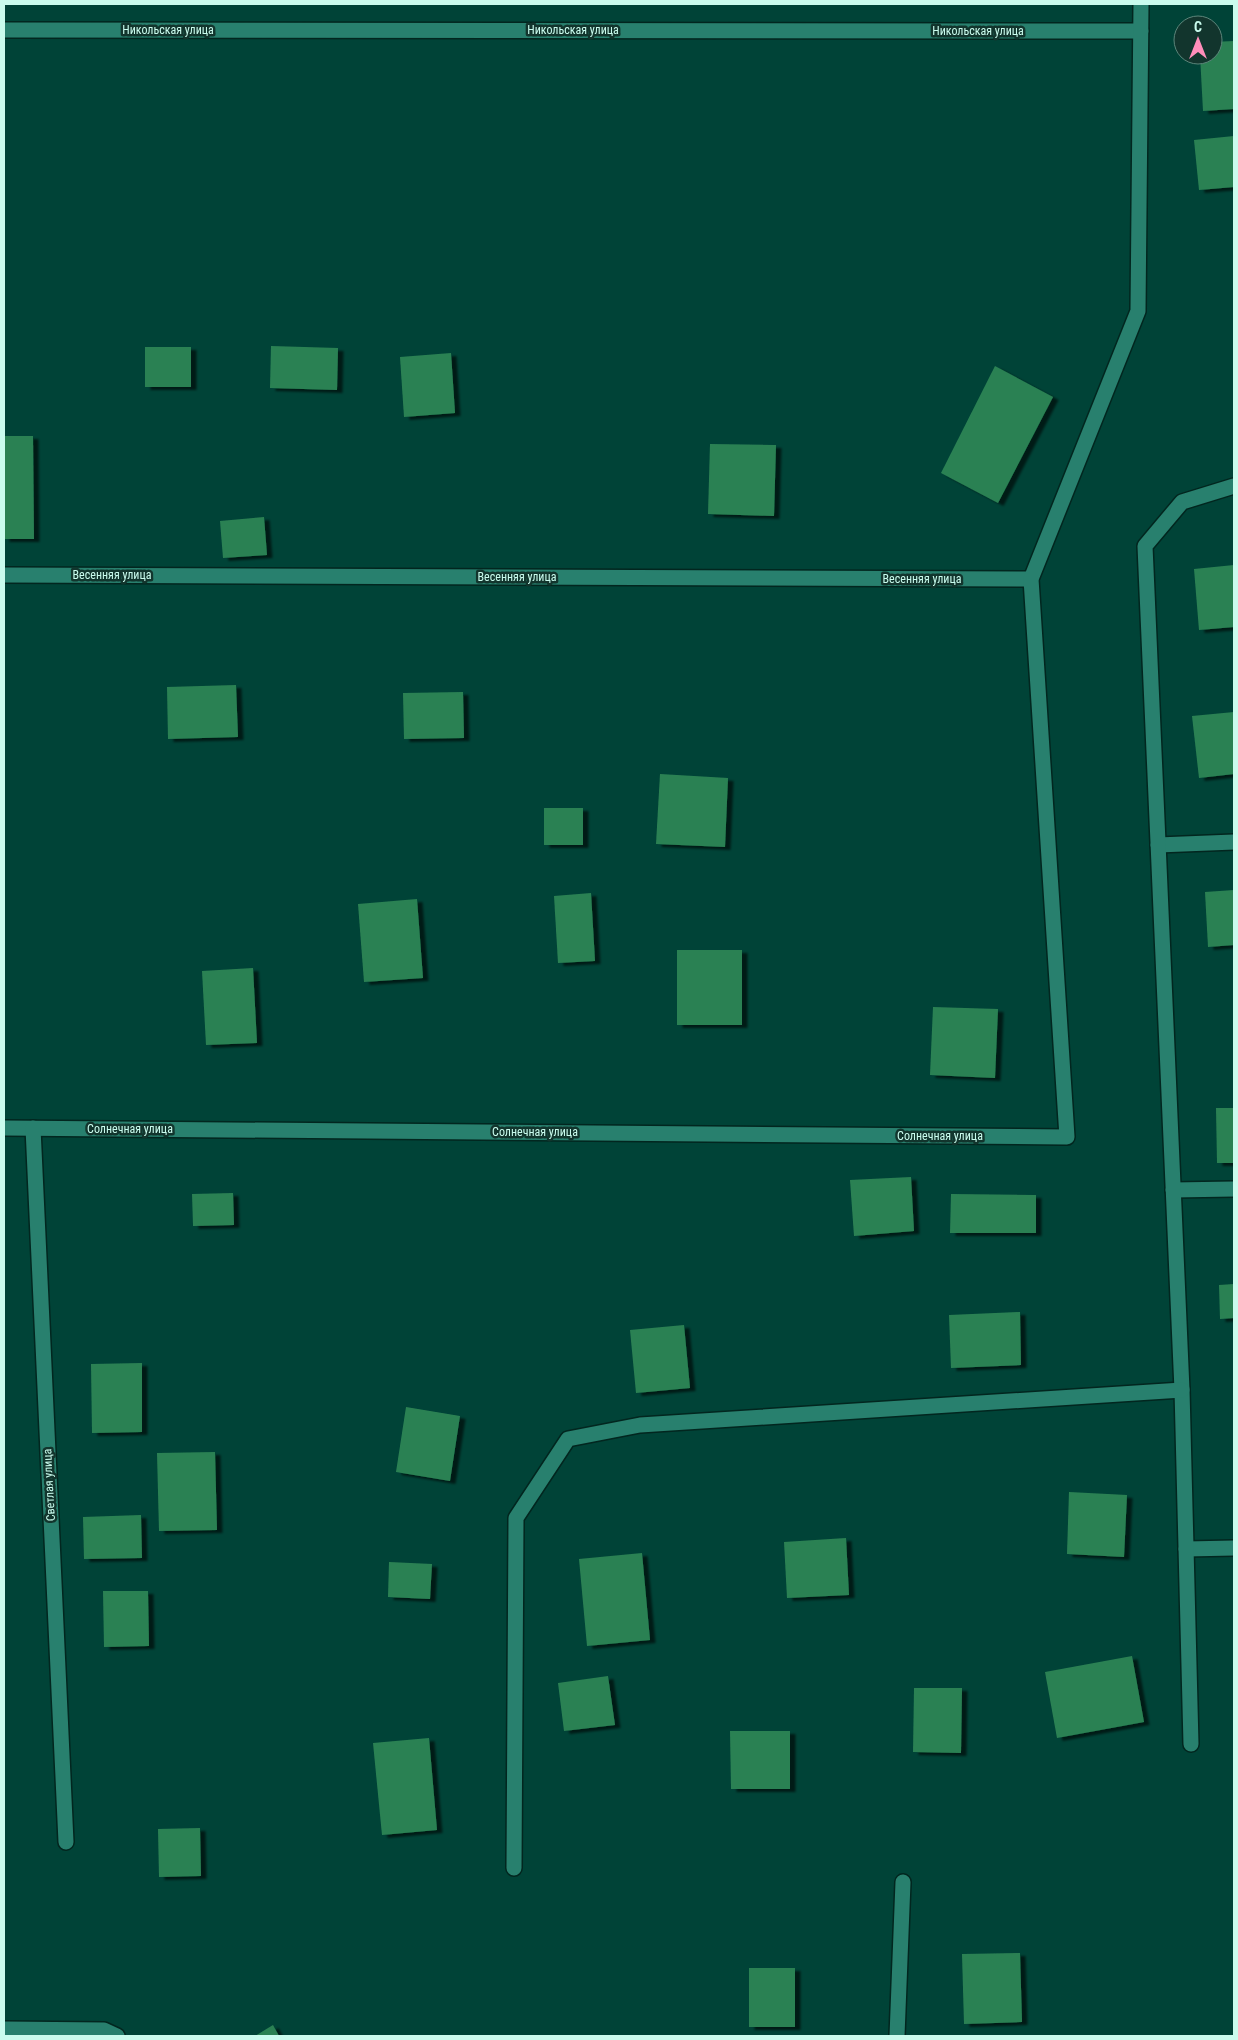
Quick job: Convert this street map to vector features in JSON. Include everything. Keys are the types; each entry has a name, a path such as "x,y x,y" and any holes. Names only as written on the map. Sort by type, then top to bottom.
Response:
{"street":[{"path":"1031,579 1138,311 1141,4"},
{"name":"Никольская улица","path":"4,30 1141,31"},
{"path":"1191,1744 1182,1390 1145,546 1182,502 1234,486"},
{"name":"Весенняя улица","path":"4,575 1031,579"},
{"name":"Солнечная улица","path":"4,1128 1067,1137 1031,579"},
{"path":"1158,845 1234,842"},
{"name":"Светлая улица","path":"33,1128 66,1842"},
{"path":"1173,1190 1234,1189"},
{"path":"514,1868 516,1518 568,1439 640,1425 1182,1390"},
{"path":"1186,1549 1234,1548"},
{"path":"897,2036 903,1882"},
{"path":"4,2029 110,2033"}],"building":[{"path":"1234,41 1234,109 1203,111 1201,65 1223,65 1223,42"},
{"path":"1234,136 1234,187 1199,190 1194,140"},
{"path":"271,346 338,348 337,390 270,388"},
{"path":"145,347 191,347 191,387 145,387"},
{"path":"451,353 455,413 404,417 400,357"},
{"path":"995,366 1053,397 998,503 941,473"},
{"path":"4,436 33,436 34,539 4,539"},
{"path":"710,444 776,445 774,516 708,514"},
{"path":"264,517 267,555 223,558 220,521"},
{"path":"1234,565 1234,627 1199,630 1194,569"},
{"path":"236,685 238,737 168,739 167,687"},
{"path":"463,692 464,738 404,739 403,693"},
{"path":"1234,712 1234,774 1199,778 1192,716"},
{"path":"660,774 728,778 725,847 656,844"},
{"path":"544,808 583,808 583,845 544,845"},
{"path":"1234,890 1234,945 1208,947 1205,892"},
{"path":"591,893 595,961 558,963 554,896"},
{"path":"417,899 423,978 364,982 358,904"},
{"path":"677,950 742,950 742,1025 677,1025"},
{"path":"253,968 257,1043 206,1045 202,971"},
{"path":"933,1007 998,1009 995,1078 930,1075"},
{"path":"1216,1108 1234,1108 1234,1163 1217,1163"},
{"path":"911,1177 914,1231 854,1236 850,1180"},
{"path":"233,1193 234,1225 193,1226 192,1194"},
{"path":"951,1194 1036,1195 1036,1233 950,1233"},
{"path":"1234,1284 1234,1318 1220,1319 1219,1285"},
{"path":"1020,1312 1021,1365 951,1368 949,1315"},
{"path":"684,1325 690,1388 636,1393 630,1330"},
{"path":"142,1363 142,1432 92,1433 91,1364"},
{"path":"406,1407 460,1416 450,1481 396,1472"},
{"path":"215,1452 217,1530 159,1531 157,1453"},
{"path":"1069,1492 1127,1495 1124,1557 1067,1554"},
{"path":"141,1515 142,1558 84,1559 83,1517"},
{"path":"846,1538 849,1595 787,1598 784,1542"},
{"path":"642,1553 650,1640 587,1646 579,1559"},
{"path":"389,1562 432,1564 430,1599 388,1597"},
{"path":"103,1591 148,1591 149,1646 104,1647"},
{"path":"1132,1656 1144,1722 1057,1738 1045,1672"},
{"path":"608,1676 615,1725 564,1731 558,1683"},
{"path":"914,1688 962,1688 961,1753 913,1752"},
{"path":"730,1731 790,1731 790,1789 731,1789"},
{"path":"429,1738 437,1830 382,1835 373,1743"},
{"path":"200,1828 201,1876 159,1877 158,1829"},
{"path":"1020,1953 1022,2022 964,2024 962,1954"},
{"path":"749,1968 795,1968 795,2027 749,2027"},
{"path":"273,2025 279,2036 255,2036"}]}
